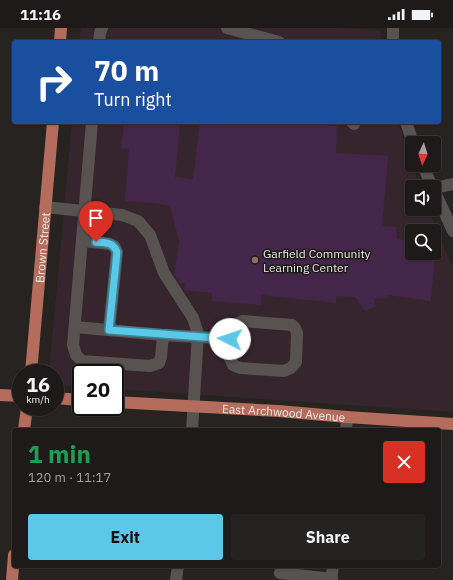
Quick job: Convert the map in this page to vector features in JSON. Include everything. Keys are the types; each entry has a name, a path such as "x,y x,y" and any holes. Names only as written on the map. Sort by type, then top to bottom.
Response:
{"main road":[{"path":"60,40 61,28"},
{"name":"Brown Street","path":"31,364 53,124"},
{"path":"0,394 12,395"},
{"name":"East Archwood Avenue","path":"124,403 278,411 453,424"},
{"path":"24,428 26,416"},
{"path":"12,580 13,568"}],"street":[{"path":"99,40 102,28"},
{"path":"227,28 272,40"},
{"path":"393,28 393,40"},
{"path":"92,124 73,345 76,355 82,361 150,366 158,363 161,357 163,335"},
{"path":"407,124 411,136"},
{"path":"441,186 453,184"},
{"path":"441,205 453,231"},
{"path":"45,207 122,215 138,221 150,235 164,274 194,318 198,337 192,428"},
{"path":"83,241 110,244 114,246 117,252 109,330"},
{"path":"242,321 292,325 298,332 296,362 291,368 284,371 240,368 233,364 230,358 230,339 236,324 242,321"},
{"path":"75,327 230,339"},
{"path":"346,428 347,417"},
{"path":"176,580 178,568"},
{"path":"280,573 332,580 333,568"}],"shaded area":[{"path":"81,28 342,28 380,30 381,40 79,40"},
{"name":"Garfield Community Learning Center","path":"72,124 399,124 405,143 405,172 415,172 418,180 405,180 405,216 431,216 434,224 405,224 405,260 441,260 441,240 453,268 453,412 124,390 124,364 72,364 72,386 64,386 64,364 50,364"}],"building":[{"path":"124,124 180,124 175,177 193,179 200,124 315,124 337,126 336,153 388,156 382,226 396,227 397,239 405,240 405,260 434,260 431,301 388,295 387,299 373,298 376,306 365,311 355,297 336,296 336,303 262,295 261,305 212,301 212,293 184,290 185,283 179,283 178,278 174,275 179,241 170,206 125,201 129,149 121,148"}],"place":[{"name":"Garfield Community Learning Center","path":"255,260"}],"route":[{"path":"96,242 110,244 114,246 117,252 109,330 230,339"}]}
